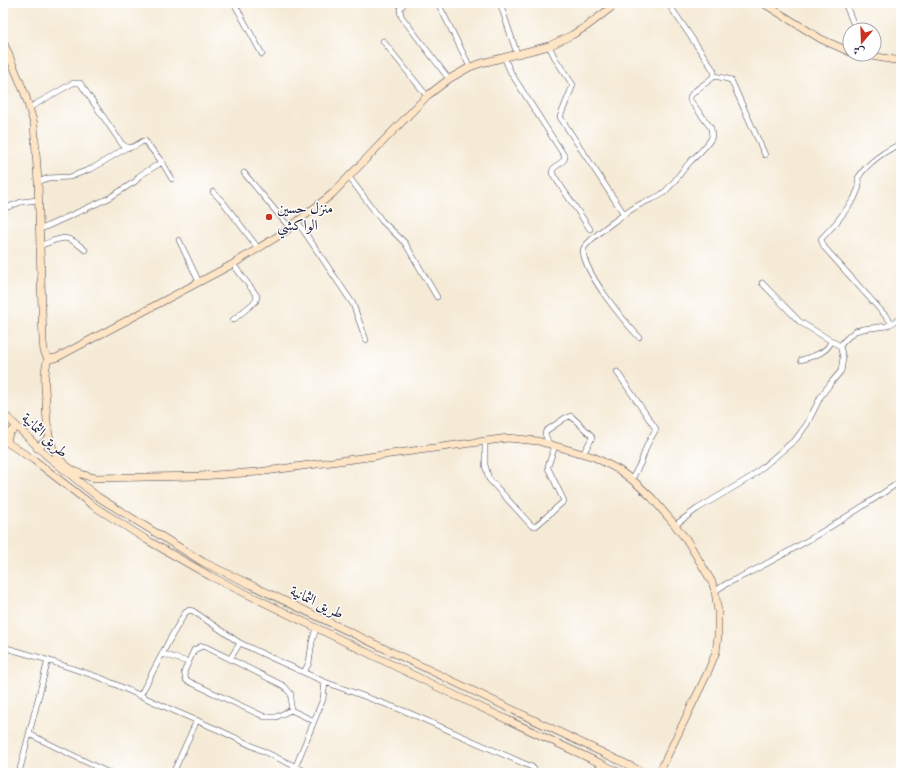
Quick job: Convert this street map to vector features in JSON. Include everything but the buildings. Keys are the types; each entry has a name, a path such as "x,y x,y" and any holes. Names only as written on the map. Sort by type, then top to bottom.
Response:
{"street":[{"path":"234,3 262,54"},
{"path":"404,3 400,8 401,16 449,79"},
{"path":"438,3 470,67"},
{"path":"500,3 517,54"},
{"path":"48,359 56,358 233,264 290,228 319,205 349,177 427,96 449,79 470,67 482,63 549,46 587,26 617,3"},
{"path":"668,3 714,71 714,76"},
{"path":"763,3 820,40 842,49"},
{"path":"845,3 853,22"},
{"path":"3,41 25,94 34,124 38,182 43,342 44,351 48,359 45,371 47,423 52,447 68,467 87,476 106,478 200,476 258,472 508,438 538,441 604,461 632,479 652,498 675,525 708,575 715,591 718,624 716,652 707,674 659,773"},
{"path":"383,41 427,96"},
{"path":"549,46 556,60 573,85 560,117 624,214"},
{"path":"504,57 511,73 564,157 562,162 553,169 552,173 590,229"},
{"path":"882,58 901,61"},
{"path":"3,63 11,59"},
{"path":"639,337 605,295 594,277 583,253 584,247 588,242 624,214 665,192 709,142 713,134 711,128 690,100 690,97 693,92 714,76 731,80 765,155"},
{"path":"29,108 73,83 80,83 126,148"},
{"path":"38,182 48,178 70,177 93,168 126,148 130,148 143,141 145,141 162,162 172,179"},
{"path":"892,324 824,247 821,239 836,224 854,198 859,187 858,178 864,170 885,152 901,144"},
{"path":"39,230 109,198 136,181 139,176 162,162"},
{"path":"244,173 290,228"},
{"path":"349,177 382,221 405,243 437,297"},
{"path":"213,192 223,202 258,248"},
{"path":"3,209 21,202 38,200"},
{"path":"297,221 353,304 366,340"},
{"path":"39,246 66,237 74,240 85,250"},
{"path":"179,240 199,282"},
{"path":"233,264 257,296 256,301 233,320"},
{"path":"675,525 697,509 751,477 796,439 821,396 841,371 843,358 840,346 800,322 762,283"},
{"path":"840,346 855,331 882,327 892,324 901,318"},
{"path":"801,360 826,350 831,341"},
{"path":"617,372 656,429 632,479"},
{"name":"طريق الثمانية","path":"3,413 37,448 98,497 203,562 645,773"},
{"path":"485,440 485,465 489,479 530,524 534,526 552,513 564,501 548,468 552,445 545,434 546,431 565,418 571,416 591,435 592,438 583,454"},
{"path":"17,427 8,433 5,441 34,460 87,501 146,540 210,576 316,628 621,773"},
{"path":"37,448 49,438"},
{"path":"715,591 817,535 857,511 901,481"},
{"path":"140,696 185,613 189,610 193,611 240,643 325,682 407,712 532,767 537,773"},
{"path":"304,672 309,663 311,644 316,628"},
{"path":"230,659 240,643"},
{"path":"202,646 206,647 284,686 291,694 291,710 276,717 259,714 186,680 184,672 194,650 202,646"},
{"path":"3,647 101,678 197,720 309,773"},
{"path":"163,654 188,662"},
{"path":"19,773 48,660"},
{"path":"293,773 324,697 325,682"},
{"path":"291,710 314,721"},
{"path":"173,773 197,720"},
{"path":"29,734 109,773"}],"place":[{"name":"منزل حسين الواكشي","path":"269,217"}]}
